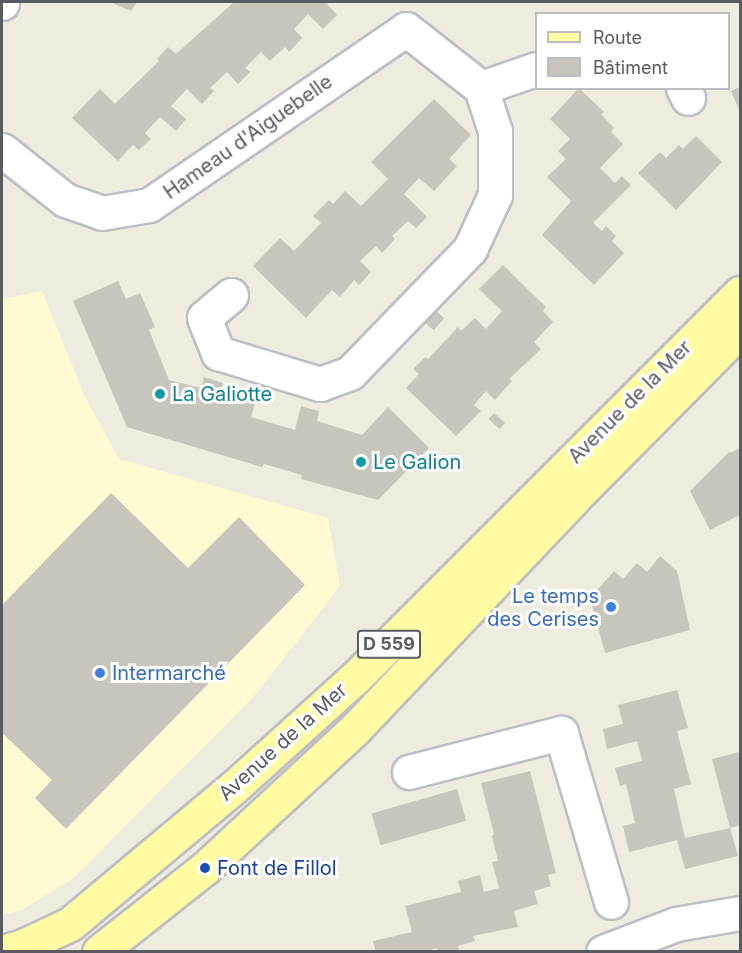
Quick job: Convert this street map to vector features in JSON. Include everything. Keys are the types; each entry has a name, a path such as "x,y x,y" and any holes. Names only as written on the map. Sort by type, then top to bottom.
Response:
{"main road":[{"name":"Avenue de la Mer","path":"3,951 23,946 69,924 234,787 357,676 741,293"},
{"name":"Avenue de la Mer","path":"99,951 205,868 355,729 573,499 741,330"}],"street":[{"name":"Hameau d'Aiguebelle","path":"2,150 65,201 102,213 149,206 406,29 481,88"},
{"path":"231,294 204,318 218,353 320,384 350,373 470,249 495,195 495,131 481,88 535,70"},
{"path":"409,771 561,733 611,902"},
{"path":"603,951 676,924 741,913"}],"shaded area":[{"path":"42,291 85,397 119,459 328,518 340,586 256,694 75,877 20,911 2,914 2,299"}],"building":[{"path":"110,2 137,2 131,11"},
{"path":"234,2 330,2 327,4 337,15 323,29 308,14 294,29 302,38 289,52 285,47 270,61 261,52 245,68 250,72 238,84 227,72 210,88 214,91 202,104 187,89 171,106 186,119 176,131 160,117 145,133 151,139 139,150 133,145 118,161 72,118 100,89 115,104 159,61 157,59 168,47 176,54"},
{"path":"740,87 740,112 731,91"},
{"path":"577,90 581,90 604,112 601,114 614,128 611,132 623,144 600,168 615,183 622,176 631,185 593,223 602,231 606,226 616,236 612,241 624,253 594,285 542,235 571,201 547,177 566,159 558,151 570,139 550,119"},
{"path":"434,99 471,135 449,159 457,166 434,191 419,178 404,194 427,217 416,228 408,221 392,236 395,239 382,253 376,246 360,261 371,272 359,285 354,280 340,297 332,290 306,318 253,266 280,238 294,251 321,223 313,216 329,200 333,204 345,191 361,206 388,179 371,162"},
{"path":"696,136 722,162 676,210 638,173 660,152 666,158 679,145 683,149"},
{"path":"503,265 546,307 543,311 553,322 534,342 541,349 509,379 512,381 495,400 486,391 474,405 481,411 456,436 406,388 419,374 413,369 425,357 428,359 458,327 461,331 475,318 486,329 502,311 479,289"},
{"path":"118,281 126,299 140,293 155,327 149,330 169,380 201,388 204,377 223,383 219,398 240,404 242,395 256,399 251,417 295,430 301,406 319,411 317,421 362,435 388,407 429,448 378,500 301,479 302,475 264,464 262,467 127,427 73,301"},
{"path":"436,311 444,318 434,330 426,323"},
{"path":"494,413 505,423 500,429 489,419"},
{"path":"740,448 740,515 710,530 690,491 729,452"},
{"path":"111,493 188,568 239,517 305,585 66,829 35,798 52,780 2,733 2,605"},
{"path":"660,556 677,571 690,630 605,653 590,598 614,571 623,579 637,563 647,572"},
{"path":"677,690 688,728 677,731 691,784 674,789 685,838 730,828 738,856 685,869 677,840 629,852 623,826 635,823 626,784 620,786 615,768 642,761 637,741 607,749 603,729 623,724 618,705"},
{"path":"740,752 740,825 730,828 712,759"},
{"path":"530,771 556,873 548,875 551,886 534,891 538,904 514,911 518,927 473,936 475,941 458,946 459,952 438,952 437,948 425,952 376,952 373,941 412,932 405,906 461,892 458,881 480,875 484,892 499,888 492,862 498,861 492,836 494,834 481,783"},
{"path":"457,789 466,821 381,845 371,814"}],"place":[{"name":"La Galiotte","path":"160,394"},
{"name":"Le Galion","path":"361,462"},
{"name":"Le temps des Cerises","path":"611,607"},
{"name":"Intermarché","path":"100,673"},
{"name":"Font de Fillol","path":"205,868"}]}
